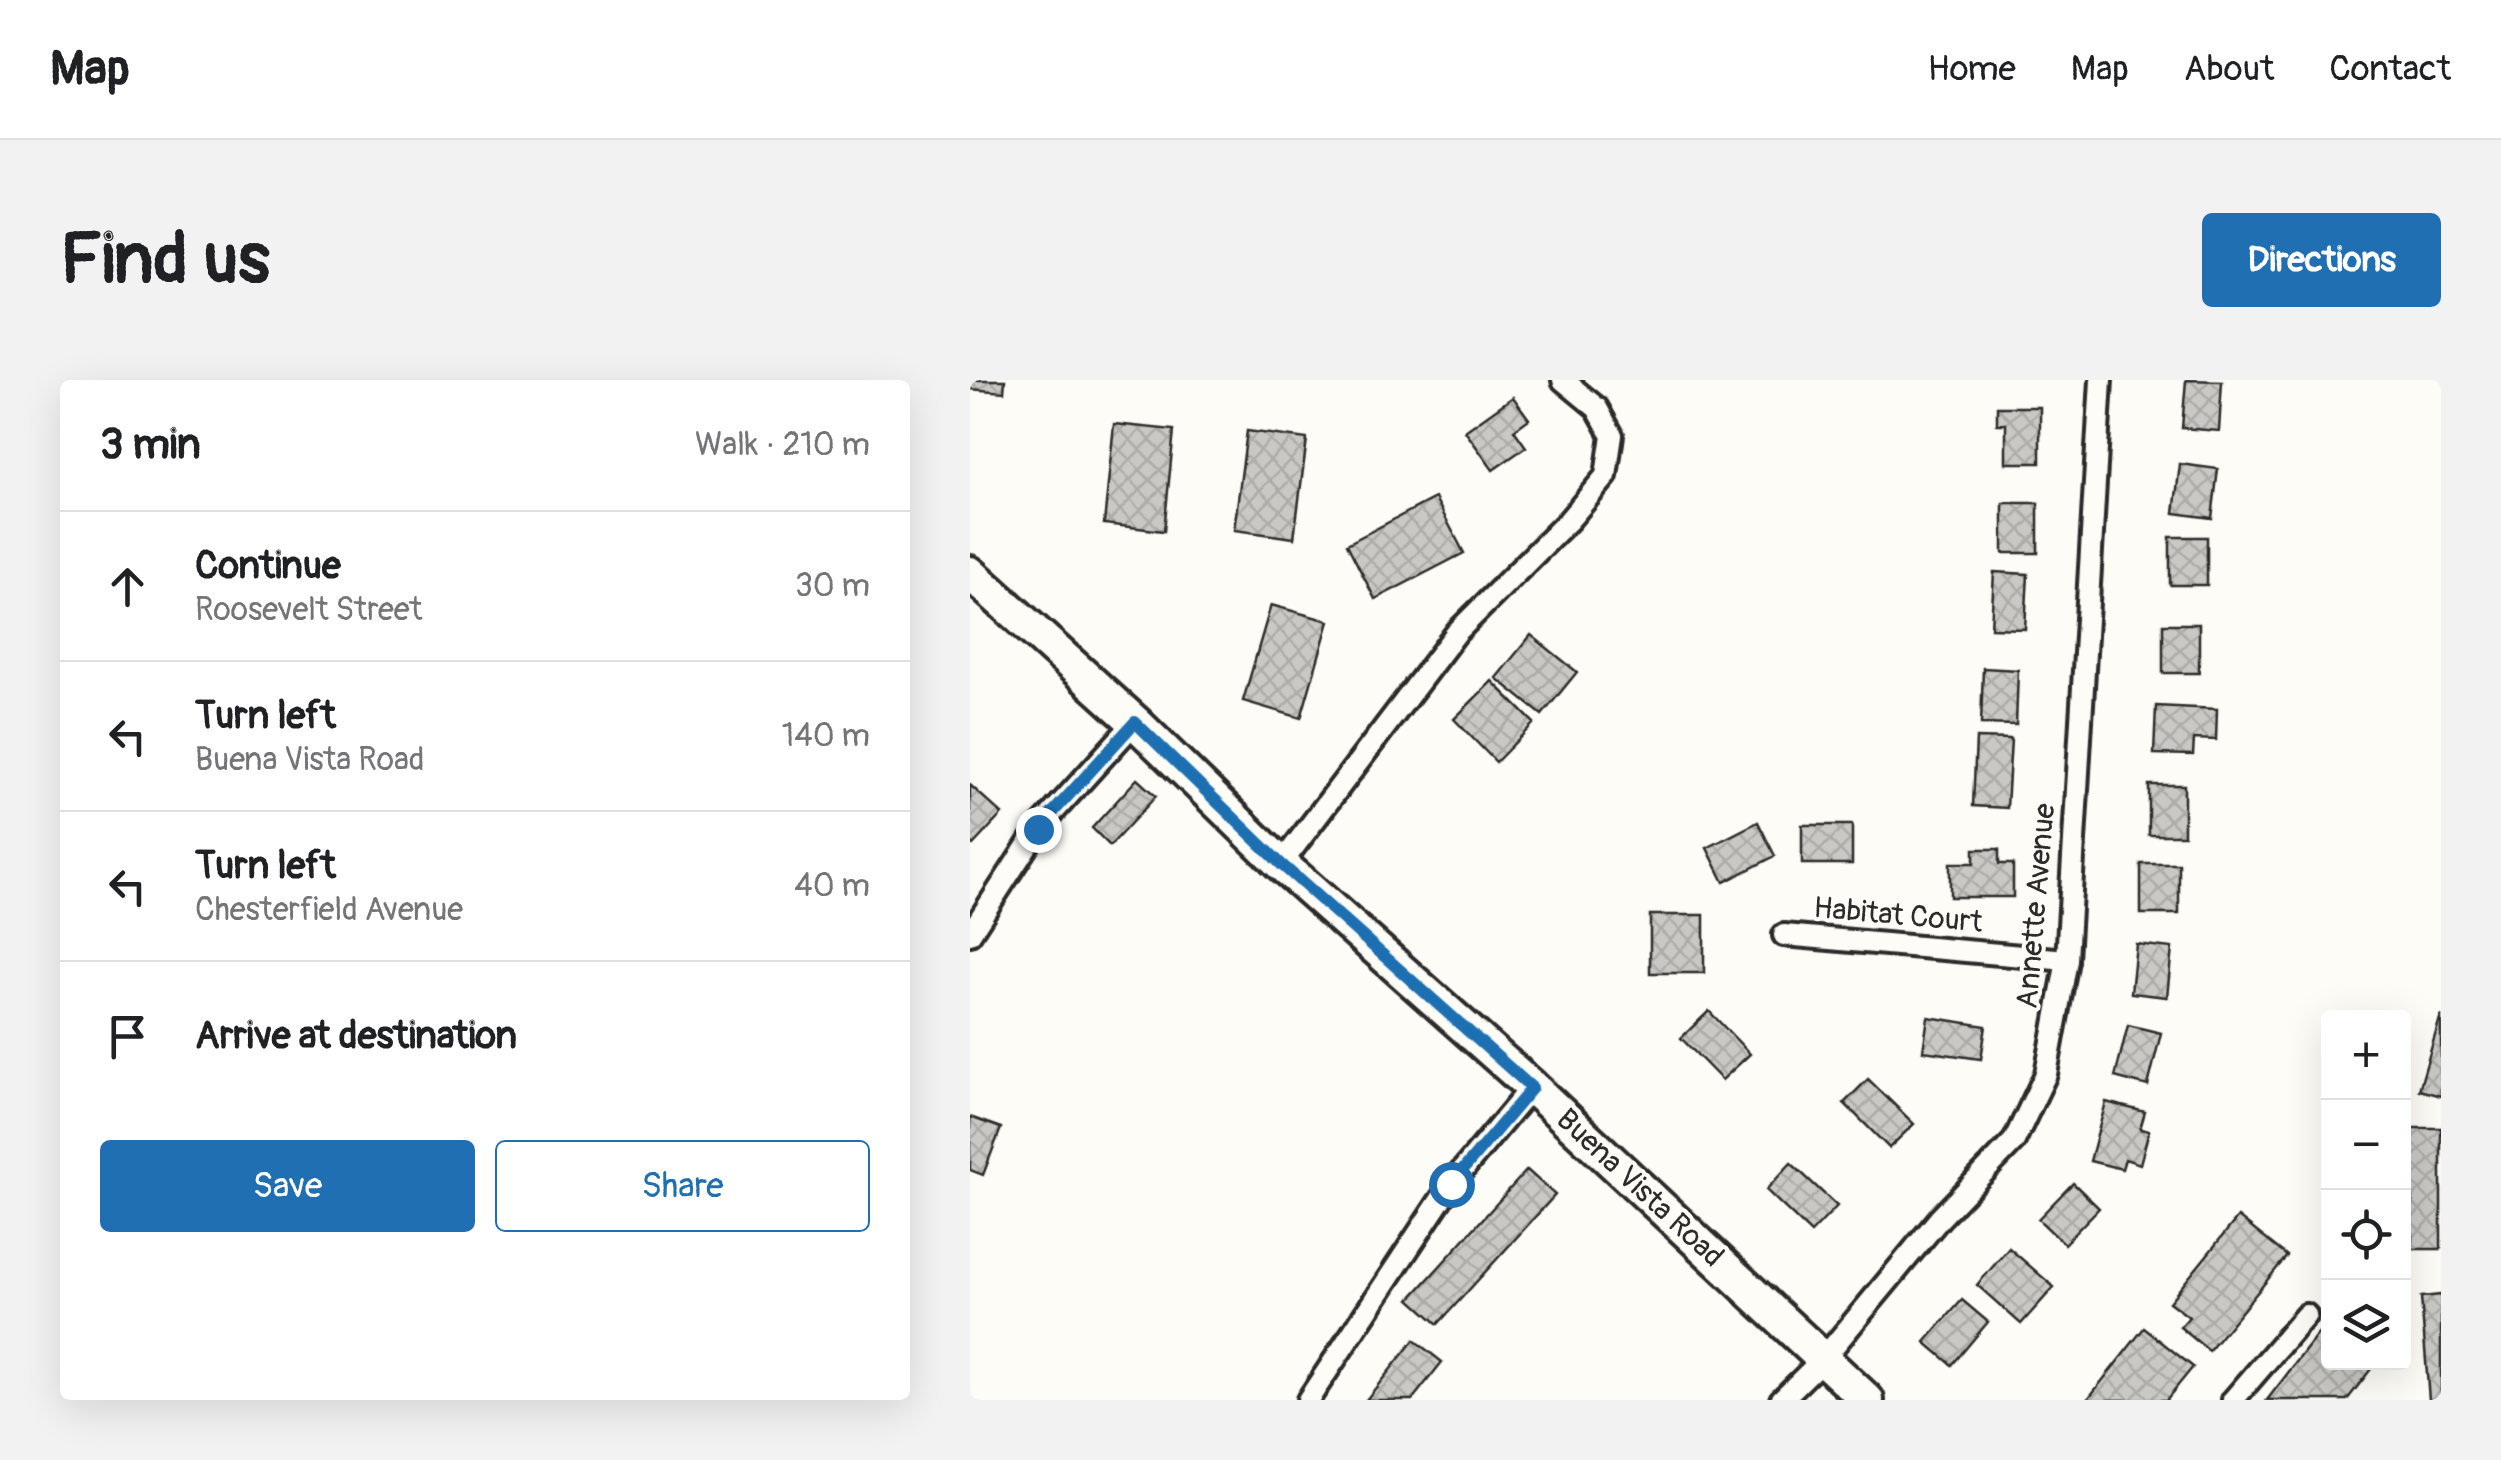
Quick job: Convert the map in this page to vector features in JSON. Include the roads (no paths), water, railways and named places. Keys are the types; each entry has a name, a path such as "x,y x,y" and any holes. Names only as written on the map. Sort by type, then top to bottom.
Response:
{"main road":[{"name":"Buena Vista Road","path":"970,573 1135,722 1281,864 1532,1088 1867,1400"}],"street":[{"path":"1281,864 1456,632 1569,520 1606,476 1612,435 1597,408 1563,380"},
{"name":"Annette Avenue","path":"1781,1400 1823,1359 1940,1218 2014,1141 2046,1074 2066,960 2101,380"},
{"path":"970,934 1038,829 1135,722"},
{"name":"Habitat Court","path":"1784,935 2066,960"},
{"path":"1308,1400 1451,1184 1532,1088"},
{"path":"2232,1400 2306,1315"}]}
